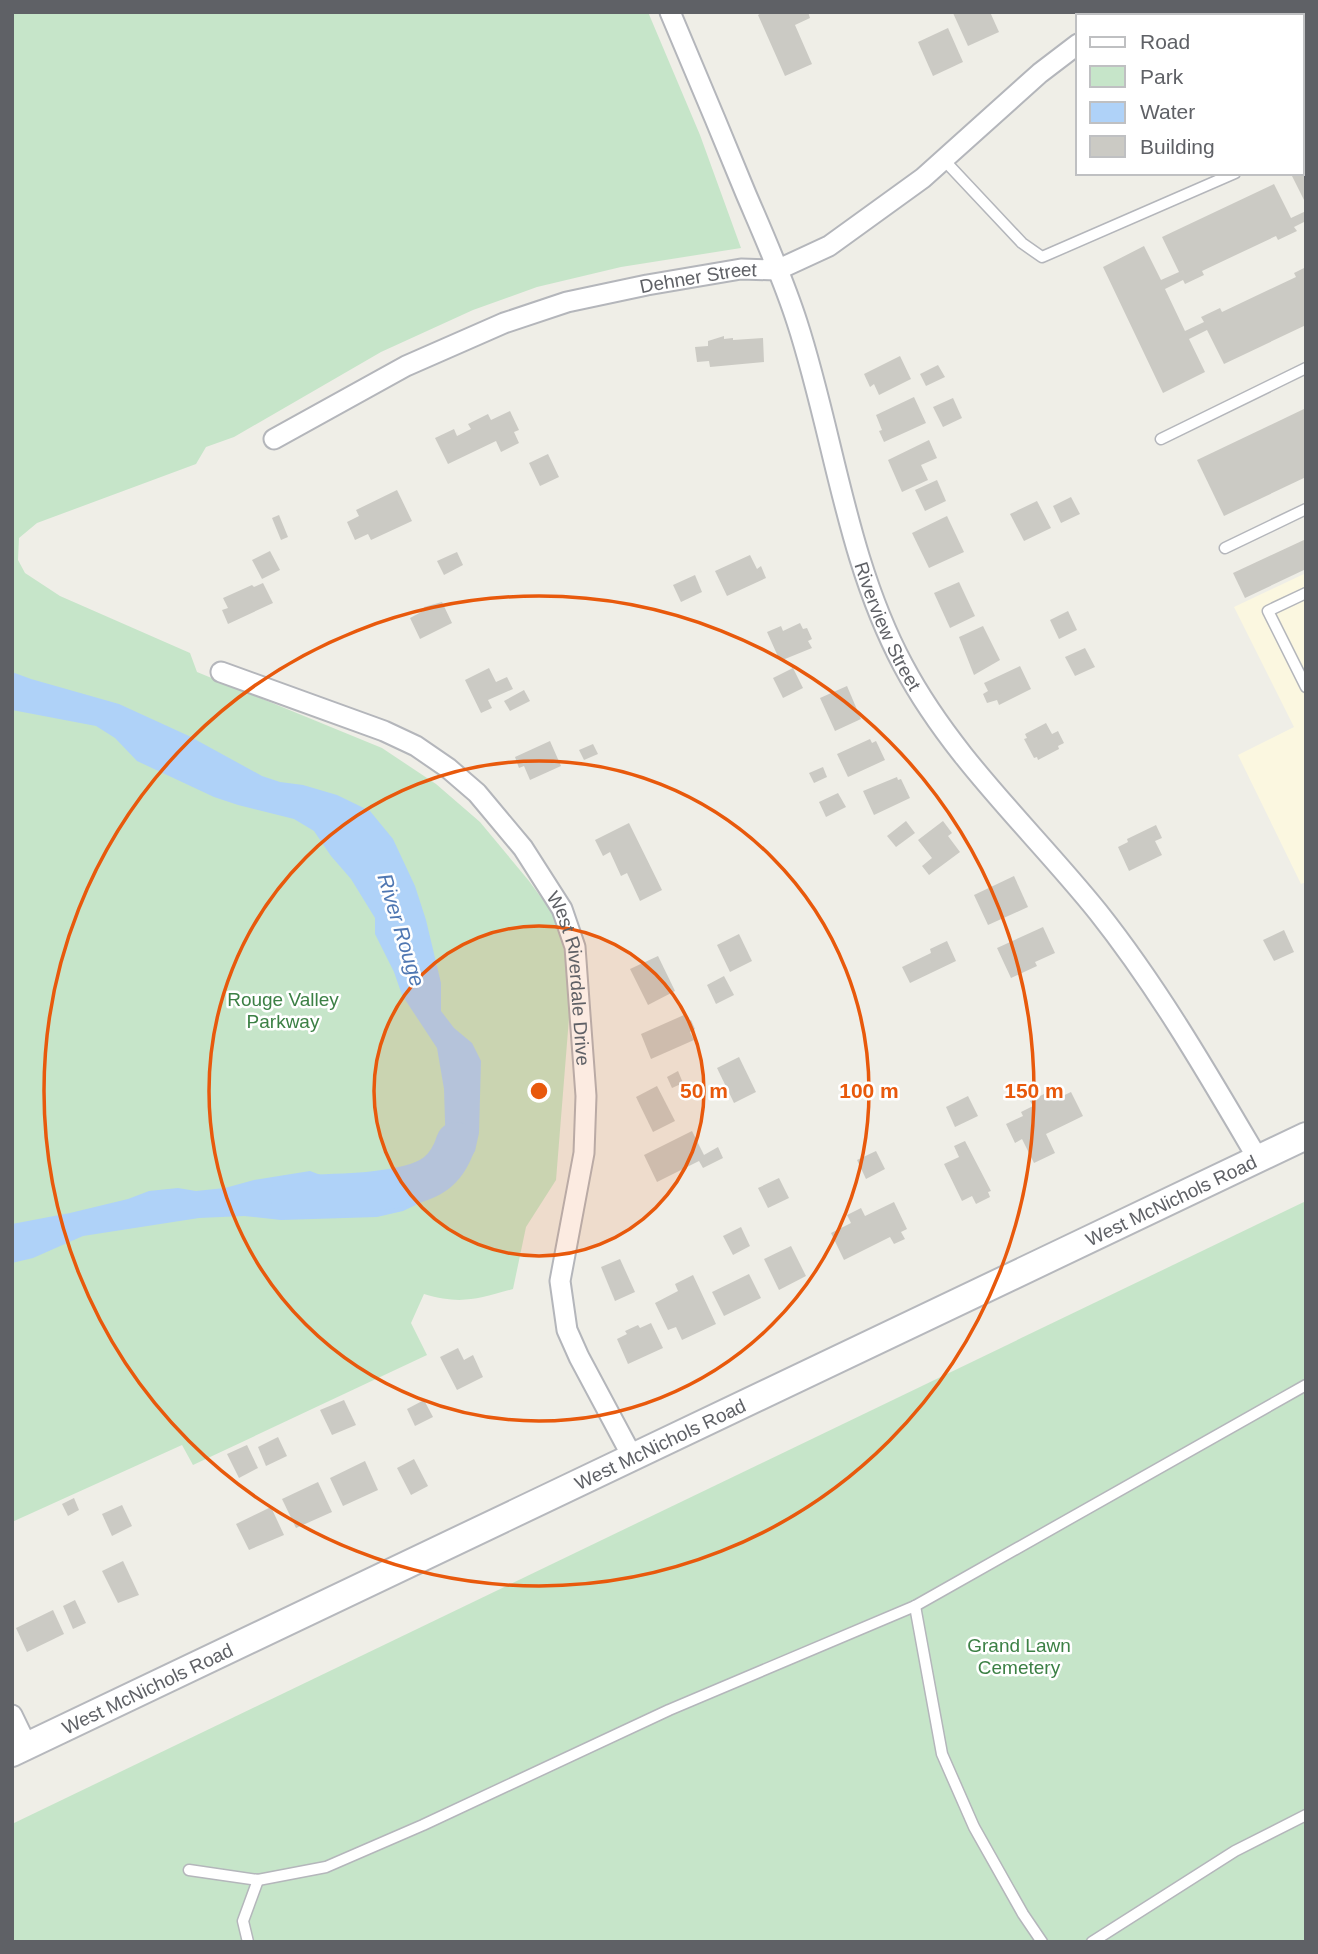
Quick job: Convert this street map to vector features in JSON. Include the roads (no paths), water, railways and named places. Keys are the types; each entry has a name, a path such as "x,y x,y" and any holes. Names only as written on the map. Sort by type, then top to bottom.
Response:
{"main road":[{"name":"West McNichols Road","path":"20,1749 1306,1136"}],"street":[{"name":"Riverview Street","path":"670,12 797,321 852,534 871,591 901,662 922,698 962,755 1096,909 1144,971 1258,1158"},
{"name":"Dehner Street","path":"274,439 406,366 504,323 567,302 647,285 741,270 777,270 829,246 873,217 944,160 1040,73 1076,46"},
{"name":"West Riverdale Drive","path":"221,672 384,731 427,753 477,793 523,848 562,909 575,947 586,1096 584,1153 560,1281 562,1302 567,1329 579,1357 633,1458"},
{"path":"12,1715 20,1749"}],"lane":[{"path":"944,160 1022,243 1042,257 1230,175"},
{"path":"1161,439 1306,368"},
{"path":"1225,548 1306,509"},
{"path":"1306,593 1268,611 1306,687"},
{"path":"1293,662 1306,656"},
{"path":"189,1870 258,1880 326,1867 423,1825 669,1710 915,1606 1306,1385"},
{"path":"915,1606 942,1754 974,1827 1023,1914 1042,1942"},
{"path":"1092,1942 1235,1852 1306,1815"},
{"path":"248,1942 243,1921 258,1880"}],"water":[{"path":"12,672 119,704 189,736 262,776 337,795 370,811 393,839 415,886 441,983 441,1011 454,1028 472,1043 481,1061 479,1133 475,1151 461,1173 422,1202 403,1211 377,1217 281,1220 244,1216 199,1218 83,1236 33,1258 12,1263 12,1224 70,1213 149,1191 225,1188 254,1180 310,1171 326,1177 338,1190 359,1201 385,1202 409,1191 439,1165 446,1153 444,1089 437,1048 402,995 375,934 375,918 351,879 314,831 294,819 214,797 137,761 115,738 96,726 12,710"}],"waterway":[{"name":"River Rouge","path":"290,1195 386,1190 422,1181 442,1167 456,1142"}],"park label":[{"name":"Rouge Valley Parkway","path":"283,1010"},
{"name":"Grand Lawn Cemetery","path":"1019,1656"}]}
